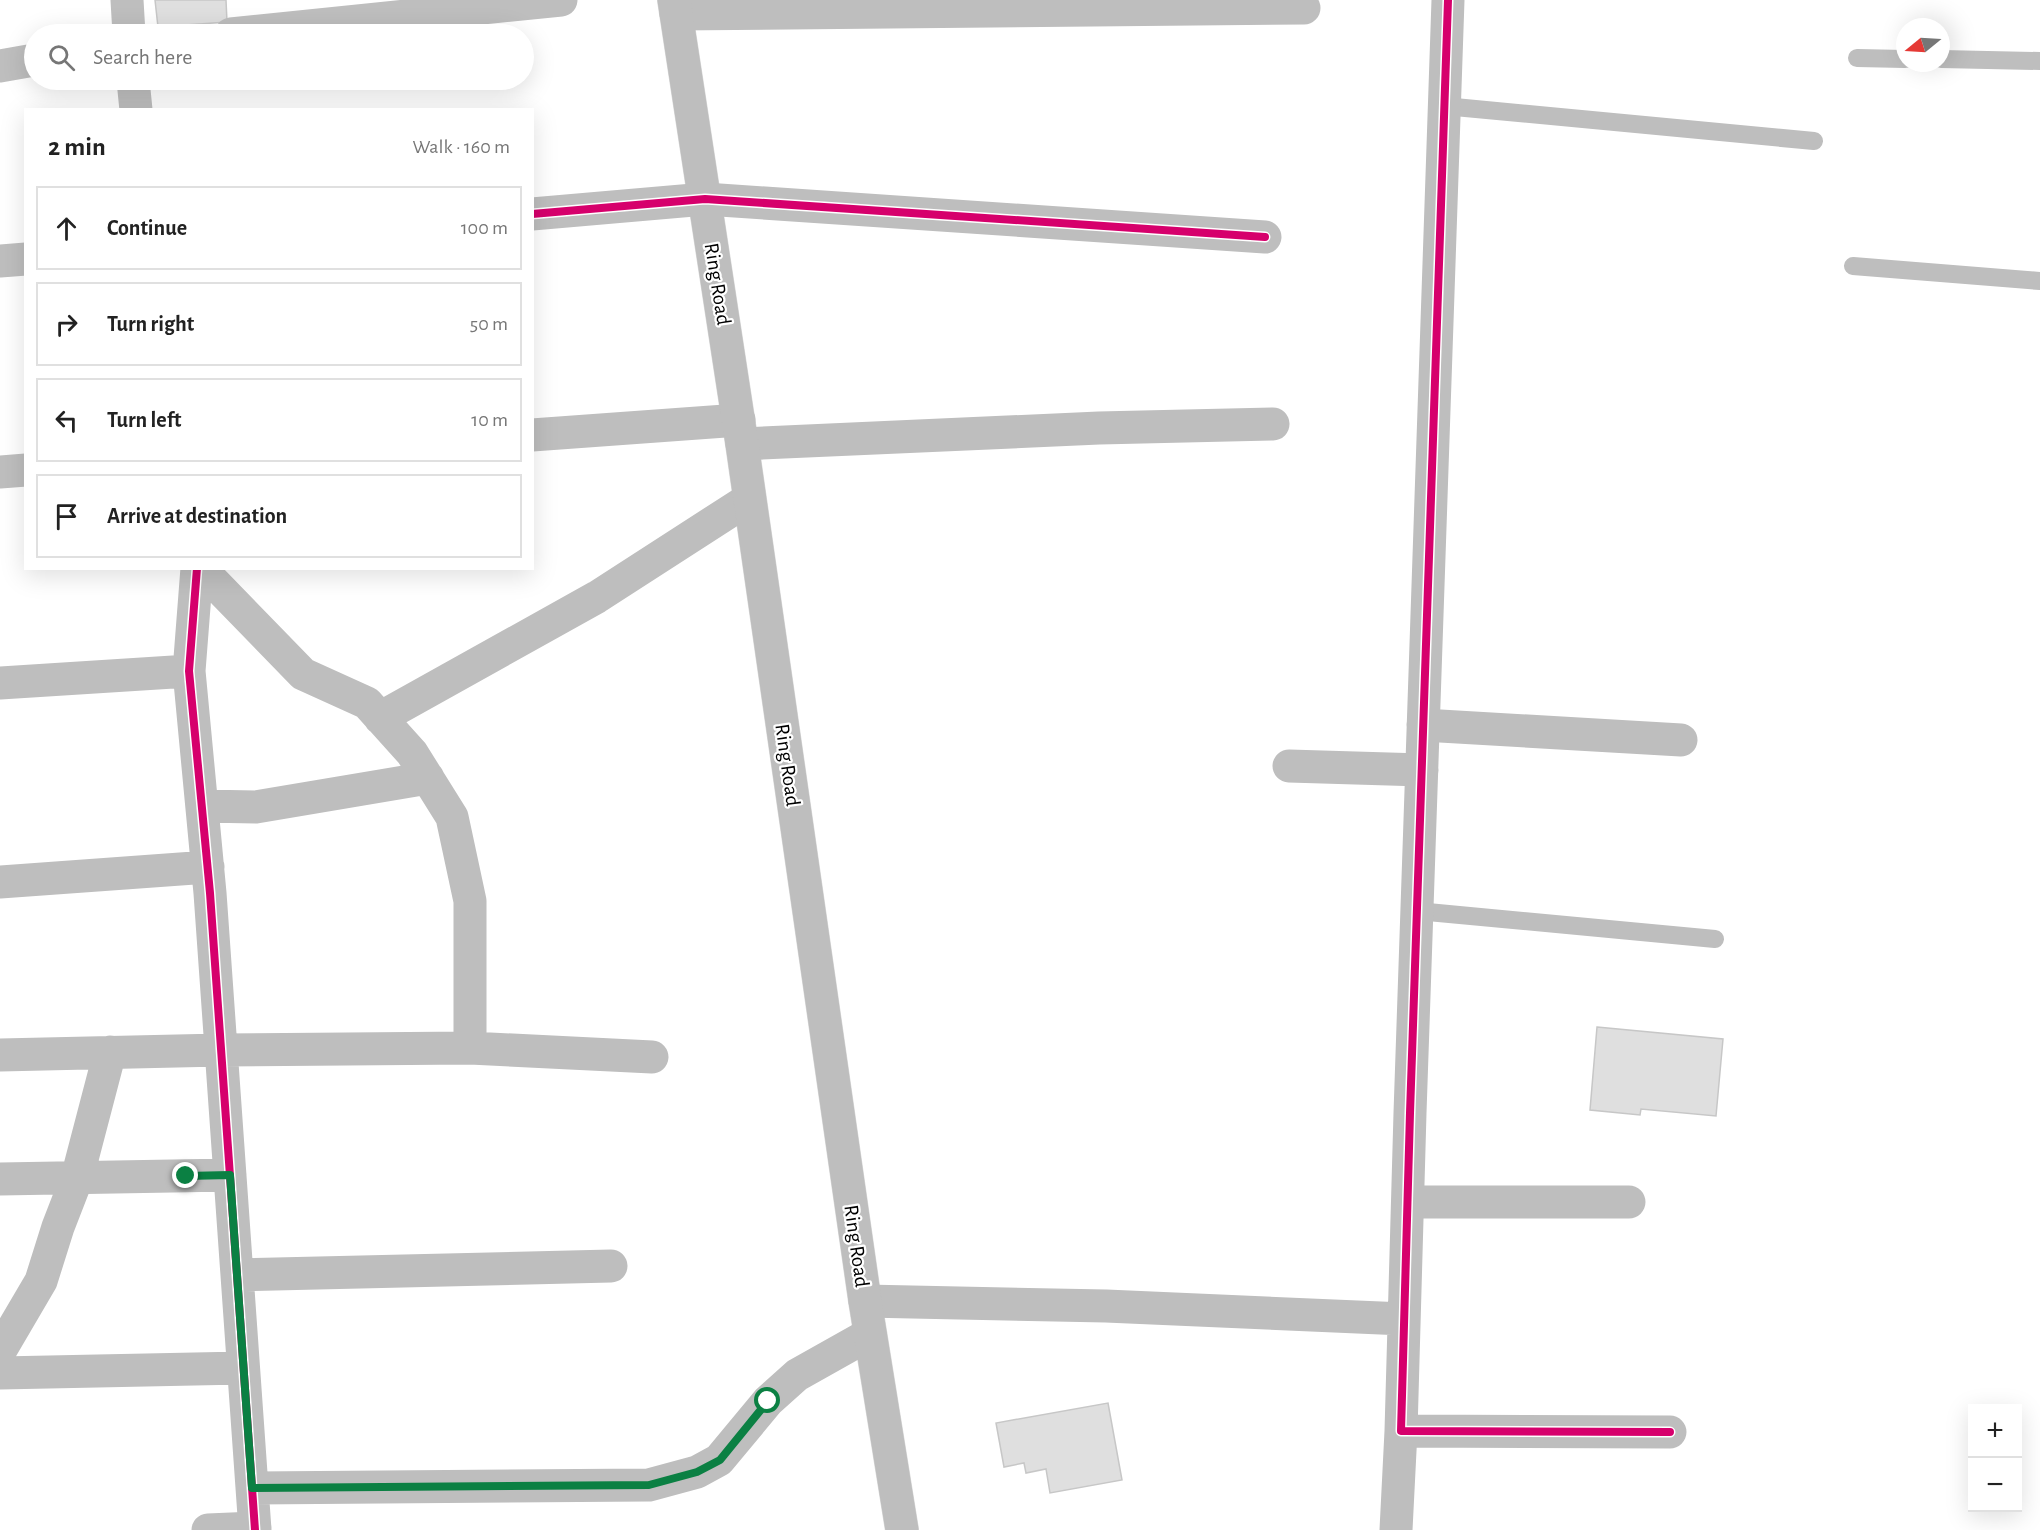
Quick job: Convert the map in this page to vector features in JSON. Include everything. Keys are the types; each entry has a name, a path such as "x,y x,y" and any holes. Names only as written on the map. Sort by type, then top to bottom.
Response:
{"main road":[{"path":"127,0 128,24"},
{"path":"328,24 561,0"},
{"path":"1396,1530 1448,0"},
{"path":"675,7 1304,8"},
{"name":"Ring Road","path":"675,7 741,432 870,1334 902,1530"},
{"path":"0,66 24,62"},
{"path":"134,90 136,108"},
{"path":"534,214 705,199 1265,237"},
{"path":"0,261 24,259"},
{"path":"534,435 1273,424"},
{"path":"0,472 24,470"},
{"path":"380,718 597,597 749,499"},
{"path":"198,570 189,671 208,867 255,1529 208,1530"},
{"path":"200,570 303,674 367,703 412,753 452,817 470,901 470,1048"},
{"path":"0,683 189,671"},
{"path":"1423,725 1682,740"},
{"path":"1289,766 1422,770"},
{"path":"202,806 256,807 428,778"},
{"path":"0,882 208,867"},
{"path":"0,1055 470,1048 652,1057"},
{"path":"0,1351 41,1281 77,1178 110,1052"},
{"path":"0,1179 230,1175"},
{"path":"1408,1202 1629,1202"},
{"path":"237,1275 611,1266"},
{"path":"865,1300 1106,1306 1404,1319"},
{"path":"252,1488 649,1485 697,1472 720,1460 768,1401 797,1375 870,1334"},
{"path":"0,1373 243,1368"},
{"path":"1401,1431 1670,1432"}],"lane":[{"path":"1857,58 1896,59"},
{"path":"1950,59 2040,61"},
{"path":"1444,106 1814,141"},
{"path":"1854,266 2040,281"},
{"path":"1417,910 1715,939"}],"building":[{"path":"155,0 226,0 227,22 158,24"},
{"path":"1597,1027 1723,1039 1716,1116 1641,1109 1640,1115 1590,1110"},
{"path":"1108,1403 1122,1480 1050,1493 1046,1469 1026,1473 1024,1463 1004,1467 996,1423"}],"cycle path":[{"path":"1448,0 1401,1431 1670,1432"},
{"path":"534,214 705,199 1265,237"},
{"path":"197,570 189,671 210,893 255,1530"}],"route":[{"path":"186,1176 230,1175 252,1488 649,1485 697,1472 720,1460 768,1401"}]}
